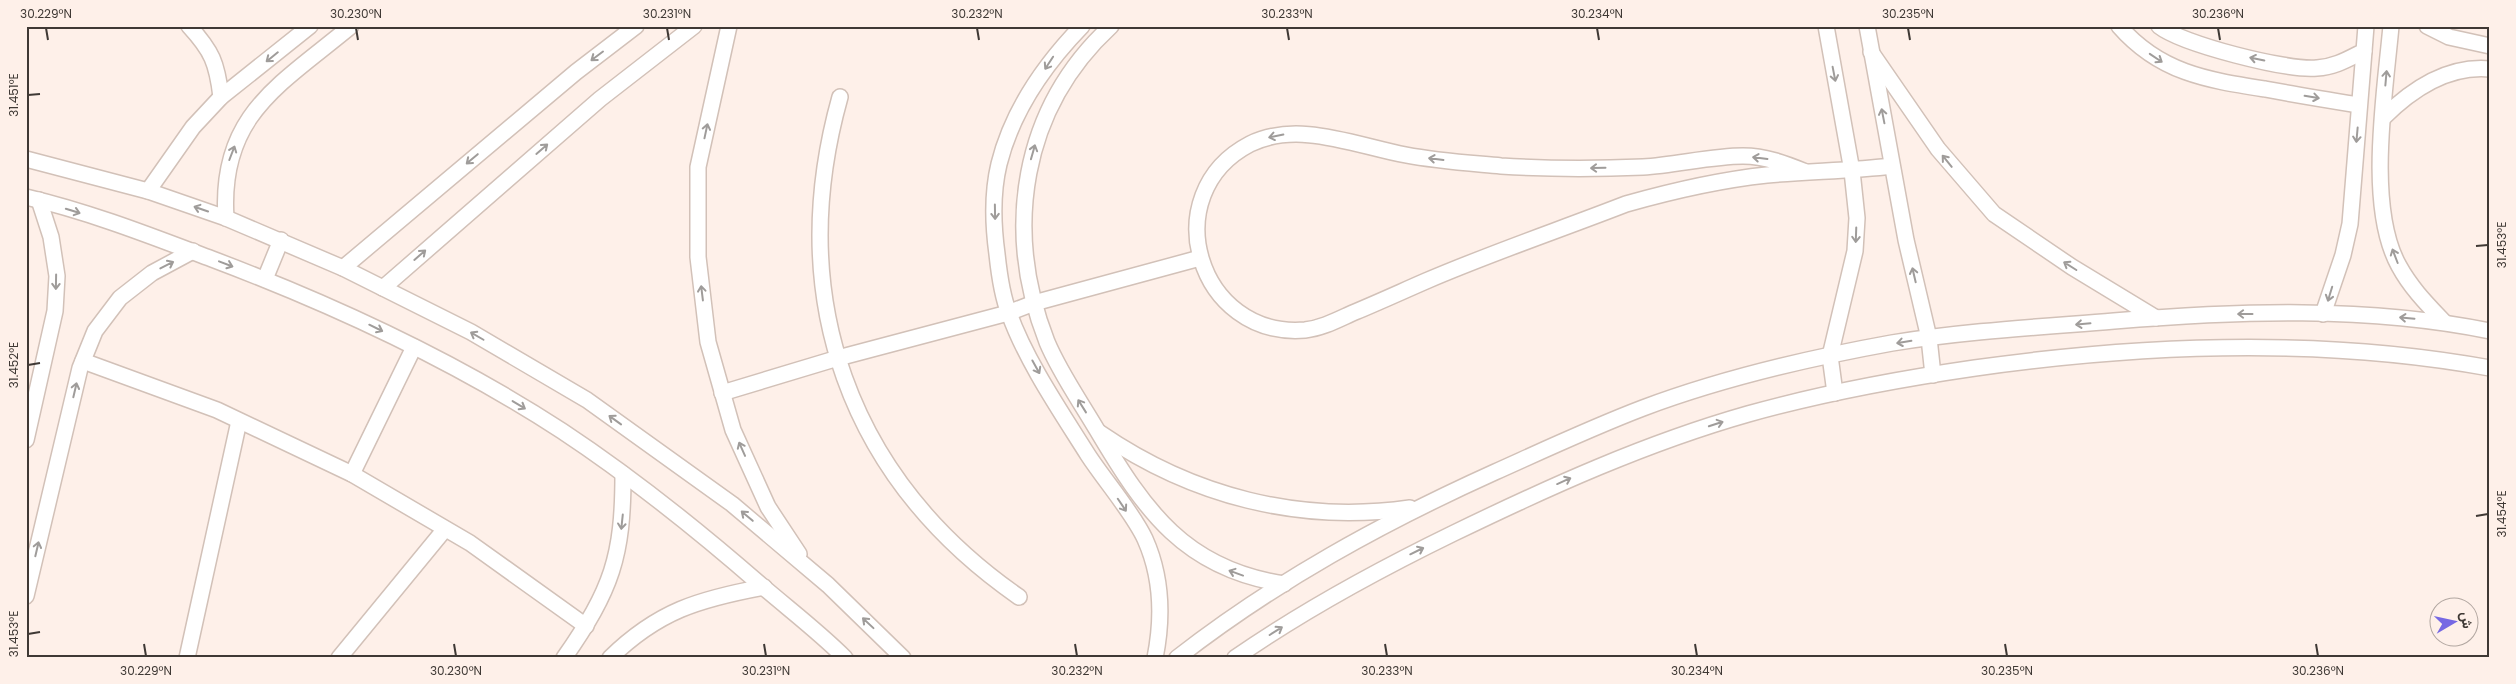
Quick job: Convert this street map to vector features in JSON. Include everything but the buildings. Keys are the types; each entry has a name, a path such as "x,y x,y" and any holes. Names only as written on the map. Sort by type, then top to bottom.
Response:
{"street":[{"path":"189,26 208,47 218,73 221,97"},
{"path":"148,191 193,127 221,97 310,26"},
{"path":"226,218 224,189 228,161 238,134 254,110 274,90 351,26"},
{"path":"343,268 576,72 636,26"},
{"path":"383,288 600,98 694,26"},
{"path":"729,26 698,167 698,257 708,342 733,430 768,507 808,568"},
{"path":"1082,26 1056,52 1033,88 1010,133 999,164 994,197 995,240 1008,313 1064,416 1145,538 1152,556 1160,597 1160,618 1155,658"},
{"path":"1111,26 1084,54 1056,95 1045,118 1029,166 1023,216 1026,261 1034,303 1047,342 1064,377 1097,431 1159,521 1191,550 1227,570 1245,577 1284,584"},
{"path":"1826,26 1852,171 1857,218 1855,251 1830,356 1835,393"},
{"path":"1867,26 1906,240 1929,338 1933,374"},
{"path":"2119,26 2155,59 2178,71 2204,79 2359,105"},
{"path":"2159,26 2168,33 2213,49 2290,66 2316,68 2333,65 2364,51"},
{"path":"2323,314 2343,255 2350,224 2366,26"},
{"path":"2390,26 2383,118 2380,194 2385,230 2398,265 2418,296 2444,322"},
{"path":"2427,26 2449,37 2490,46"},
{"path":"1871,52 1938,149 1994,214 2064,262 2156,318"},
{"path":"2383,118 2404,97 2429,81 2457,72 2490,69"},
{"path":"840,97 824,161 819,227 823,293 838,358 863,421 897,480 940,532 965,556 1019,596"},
{"path":"1806,172 1776,160 1744,156 1644,166 1588,168 1503,166 1409,156 1314,135 1281,135 1264,138 1242,149 1223,165 1213,178 1205,192 1197,224 1200,258 1207,276 1218,294 1232,308 1249,319 1268,327 1308,330 1328,325 1430,280 1626,204 1726,180 1806,172 1852,171 1892,166"},
{"path":"26,159 148,191 226,218 343,268 471,332 587,400 732,504 808,568 903,658"},
{"path":"33,199 137,230 265,279 323,303 454,367 562,431 623,474 714,543 845,658"},
{"path":"26,440 55,312 57,276 51,238 33,199"},
{"path":"265,279 281,240"},
{"path":"26,596 83,361 96,331 120,298 152,273 193,251"},
{"path":"722,393 838,358 1008,313 1034,303 1200,258"},
{"path":"1177,658 1343,546 1421,506 1578,434 1646,407 1763,372 1830,356 1929,338 2212,314 2323,314 2444,322 2490,331"},
{"path":"352,474 414,347"},
{"path":"1235,658 1316,606 1392,563 1593,468 1731,419 1835,393 1933,374 2077,355 2168,349 2238,348 2383,352 2490,368"},
{"path":"83,361 217,410 352,474 470,543 586,626"},
{"path":"187,658 239,420"},
{"path":"1097,431 1136,456 1178,478 1244,500 1297,510 1325,512 1359,513 1421,506"},
{"path":"564,658 586,626 610,581 619,549 623,516 623,474"},
{"path":"339,658 446,529"},
{"path":"610,658 630,639 659,619 692,604 764,587"}]}
